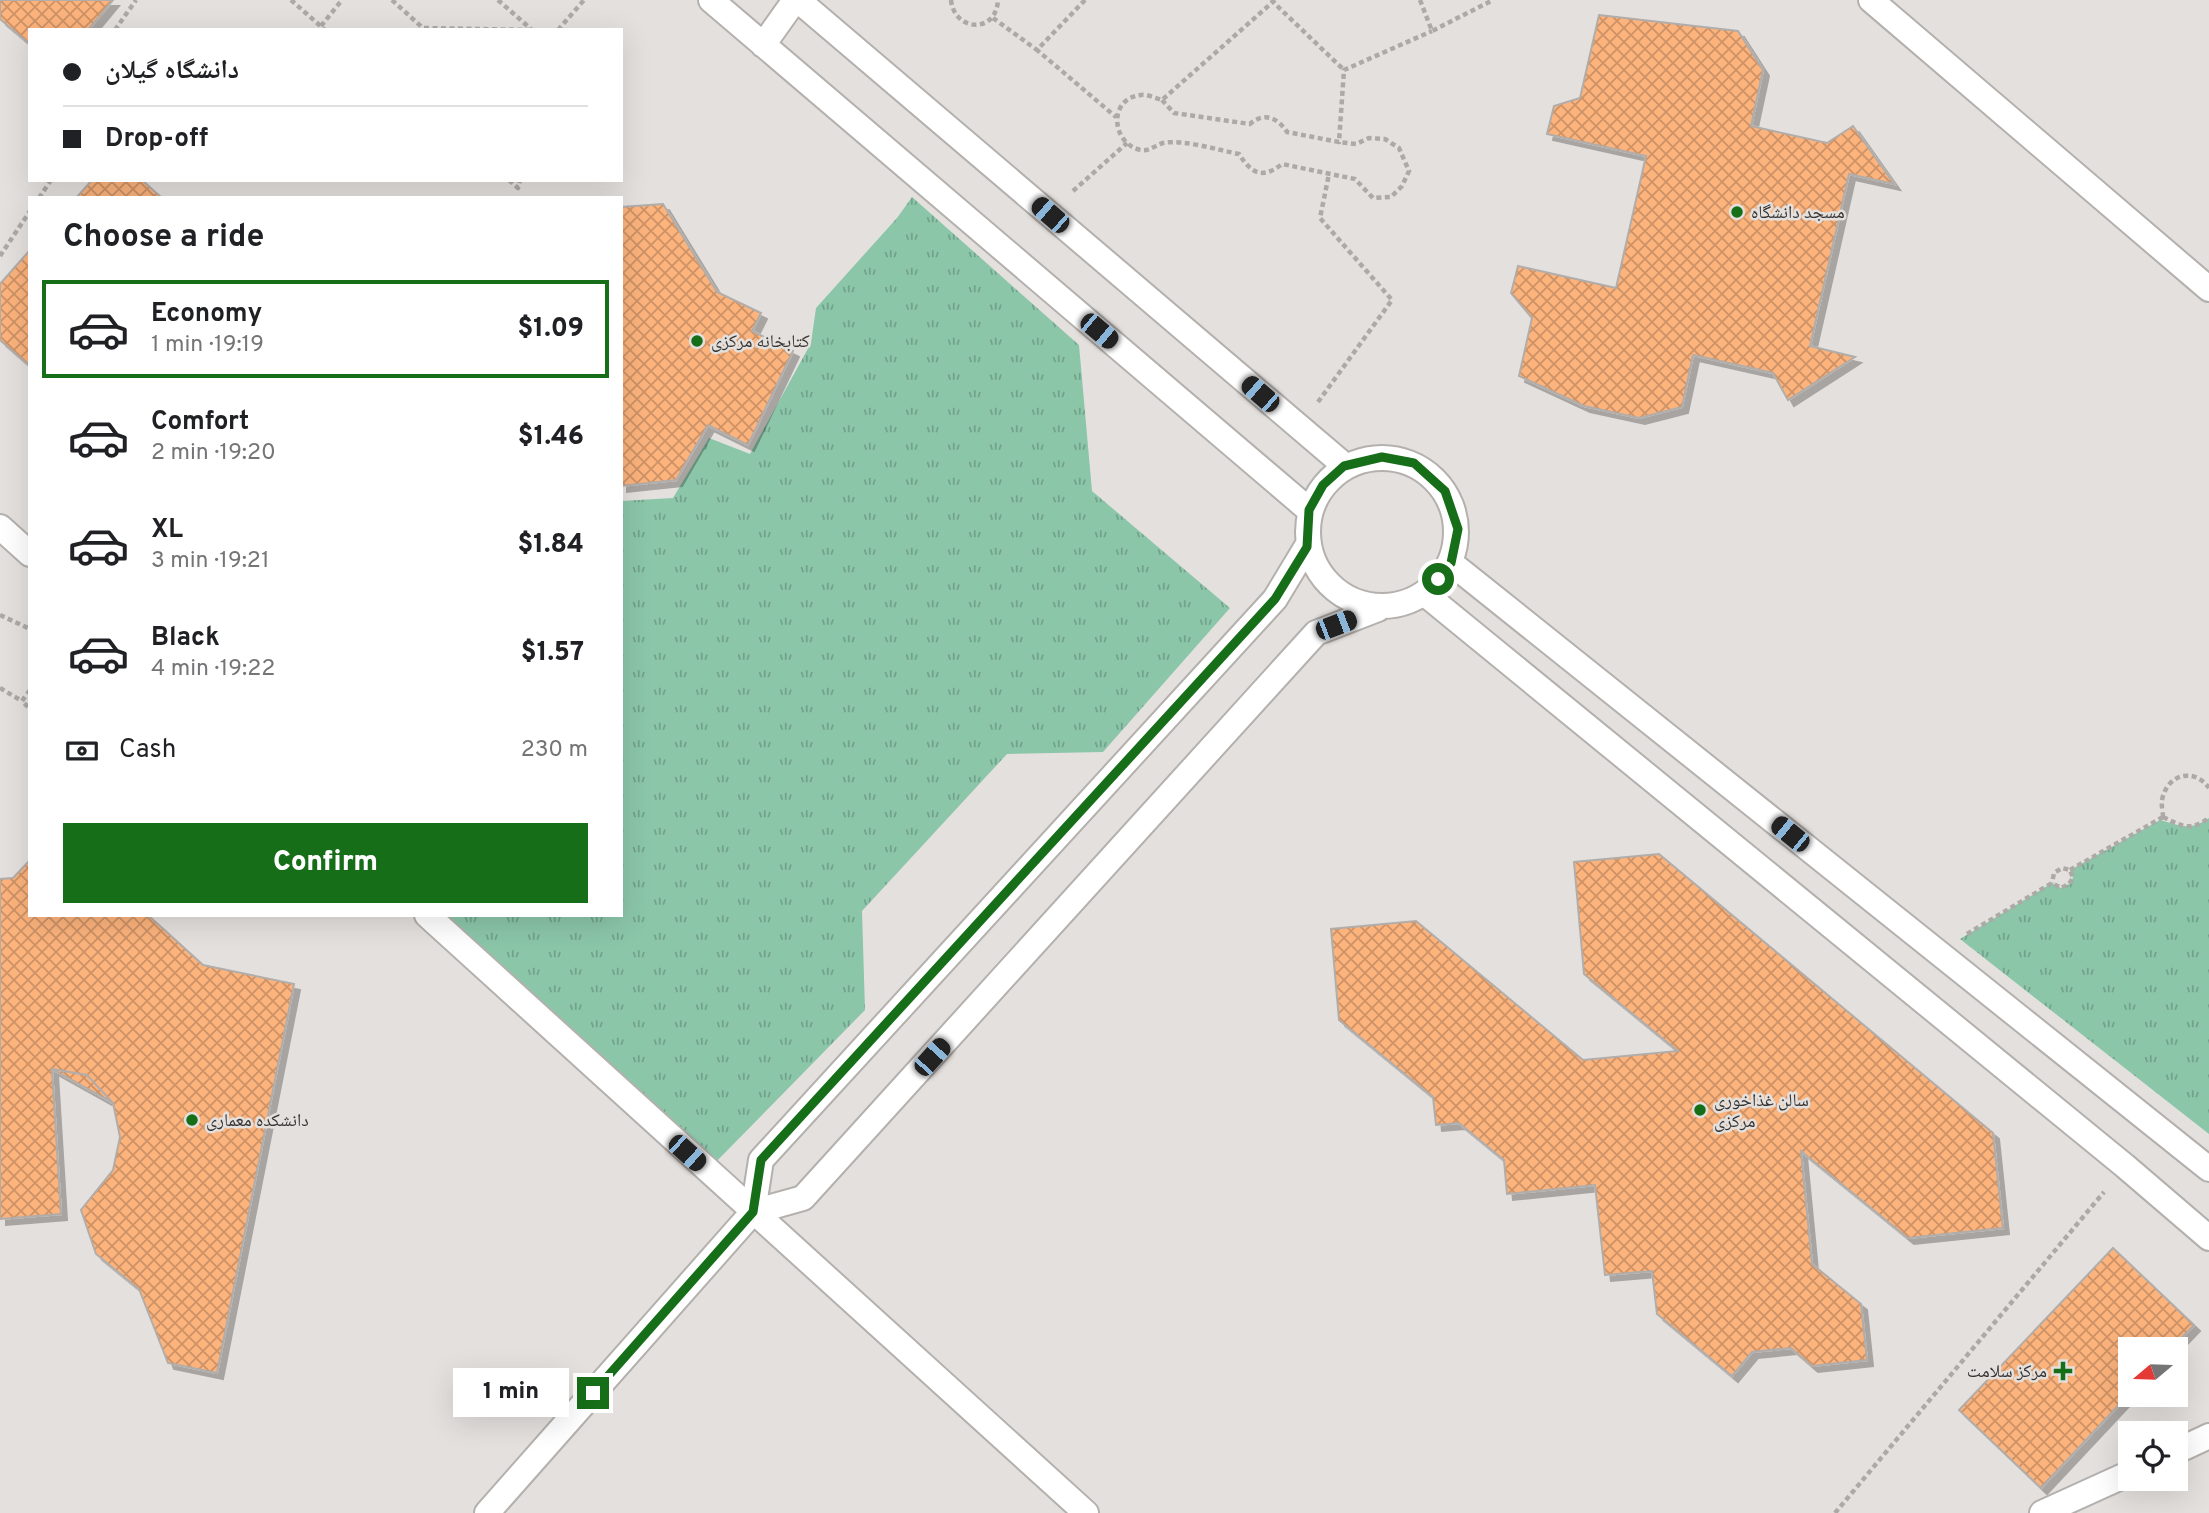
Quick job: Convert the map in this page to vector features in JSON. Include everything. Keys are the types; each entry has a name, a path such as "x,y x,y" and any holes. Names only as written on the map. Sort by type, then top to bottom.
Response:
{"lane":[{"path":"711,0 1309,510"},
{"path":"763,46 797,0 1344,466"},
{"path":"1871,0 2209,289"},
{"path":"487,1513 753,1212 761,1160 1275,599 1307,547 1309,510 1323,485 1344,466 1382,457 1414,463 1445,491 1458,529 1451,563 1426,594 1316,633 803,1198 753,1212"},
{"path":"0,527 28,552"},
{"path":"1307,547 1332,589 1378,609"},
{"path":"1451,563 2209,1169"},
{"path":"1426,594 2126,1166 2209,1238"},
{"path":"429,917 1086,1513"},
{"path":"2188,1446 2209,1436"},
{"path":"2042,1513 2118,1478"}],"path":[{"path":"116,28 136,0"},
{"path":"291,0 323,28 342,0"},
{"path":"393,0 424,28"},
{"path":"498,0 531,28"},
{"path":"560,28 584,0"},
{"path":"951,0 952,9 960,20 970,25 984,24 993,18 998,0"},
{"path":"1037,50 1084,0"},
{"path":"1420,0 1432,31"},
{"path":"1343,70 1432,31 1493,0"},
{"path":"1162,100 1273,1 1343,70 1339,142"},
{"path":"993,18 1037,50 1116,117"},
{"path":"1143,94 1162,100 1174,113 1250,124 1258,118 1271,117 1281,122 1287,132 1339,142 1356,144 1369,138 1385,139 1399,148 1409,171 1402,186 1391,197 1373,198 1355,179 1282,164 1264,173 1253,172 1239,154 1180,143 1162,143 1149,151 1137,149 1127,143 1120,132 1116,117 1120,105 1130,97 1143,94"},
{"path":"1072,192 1127,143"},
{"path":"1318,403 1392,299 1320,218 1329,174"},
{"path":"0,256 28,214"},
{"path":"0,615 28,628"},
{"path":"0,688 28,707"},
{"path":"22,701 28,693"},
{"path":"2163,817 2161,801 2166,788 2174,779 2186,775 2203,780 2209,788"},
{"path":"2163,817 2179,826 2196,827 2209,818"},
{"path":"2052,883 2053,873 2062,868 2070,870 2163,817"},
{"path":"2052,883 2062,888 2069,884 2073,878 2070,870"},
{"path":"1960,939 2052,883"},
{"path":"1835,1513 2126,1166"}],"green space":[{"path":"912,197 1079,345 1092,491 1230,608 1103,752 1007,754 862,911 865,1010 707,1171 429,917 623,917 623,501 673,498 709,438 750,454 811,343 816,308 897,218"},
{"path":"2209,818 2209,1134 1960,939 2052,883 2061,888 2069,884 2073,878 2070,870 2160,820 2191,826"}],"building":[{"path":"0,0 113,0 90,28 28,28 28,42 0,19"},
{"name":"مسجد دانشگاه","path":"1599,15 1738,31 1763,70 1751,126 1827,143 1853,126 1894,184 1849,174 1810,346 1855,357 1788,400 1773,373 1693,355 1682,407 1639,418 1584,406 1519,376 1532,318 1511,293 1518,266 1616,288 1646,156 1547,134 1554,106 1580,98"},
{"path":"90,182 144,182 160,196 78,196"},
{"name":"کتابخانه مرکزی","path":"663,204 717,292 761,313 752,331 793,351 748,445 708,425 676,480 623,486 623,207"},
{"path":"28,252 28,364 0,340 0,284"},
{"name":"سالن غذاخوری مرکزی","path":"1659,854 1993,1133 2003,1228 1908,1238 1801,1151 1812,1264 1861,1304 1867,1360 1812,1366 1791,1348 1752,1352 1732,1376 1657,1314 1652,1271 1605,1275 1595,1185 1507,1194 1504,1160 1459,1123 1436,1125 1433,1097 1339,1020 1331,929 1416,921 1583,1060 1678,1051 1584,974 1574,862"},
{"name":"دانشکده معماری","path":"28,862 28,917 150,917 203,965 294,984 217,1373 168,1363 139,1289 96,1254 81,1210 113,1170 120,1137 113,1103 87,1075 52,1069 61,1214 0,1219 0,879 13,878"},
{"name":"دانشکده معماری","path":"28,862 28,917 150,917 203,965 294,984 217,1373 168,1363 139,1289 96,1254 81,1210 113,1170 120,1137 113,1103 52,1069 61,1214 0,1219 0,879 13,878"},
{"name":"مرکز سلامت","path":"2113,1248 2194,1325 2182,1337 2118,1337 2118,1406 2041,1488 1959,1410"}],"place":[{"name":"مسجد دانشگاه","path":"1737,212"},
{"name":"کتابخانه مرکزی","path":"697,341"},
{"name":"سالن غذاخوری مرکزی","path":"1700,1110"},
{"name":"دانشکده معماری","path":"192,1120"},
{"name":"مرکز سلامت","path":"2063,1371"}],"route":[{"path":"593,1393 753,1212 761,1160 1275,599 1307,547 1309,510 1323,485 1344,466 1382,457 1414,463 1445,491 1458,529 1451,563 1438,579"}]}
